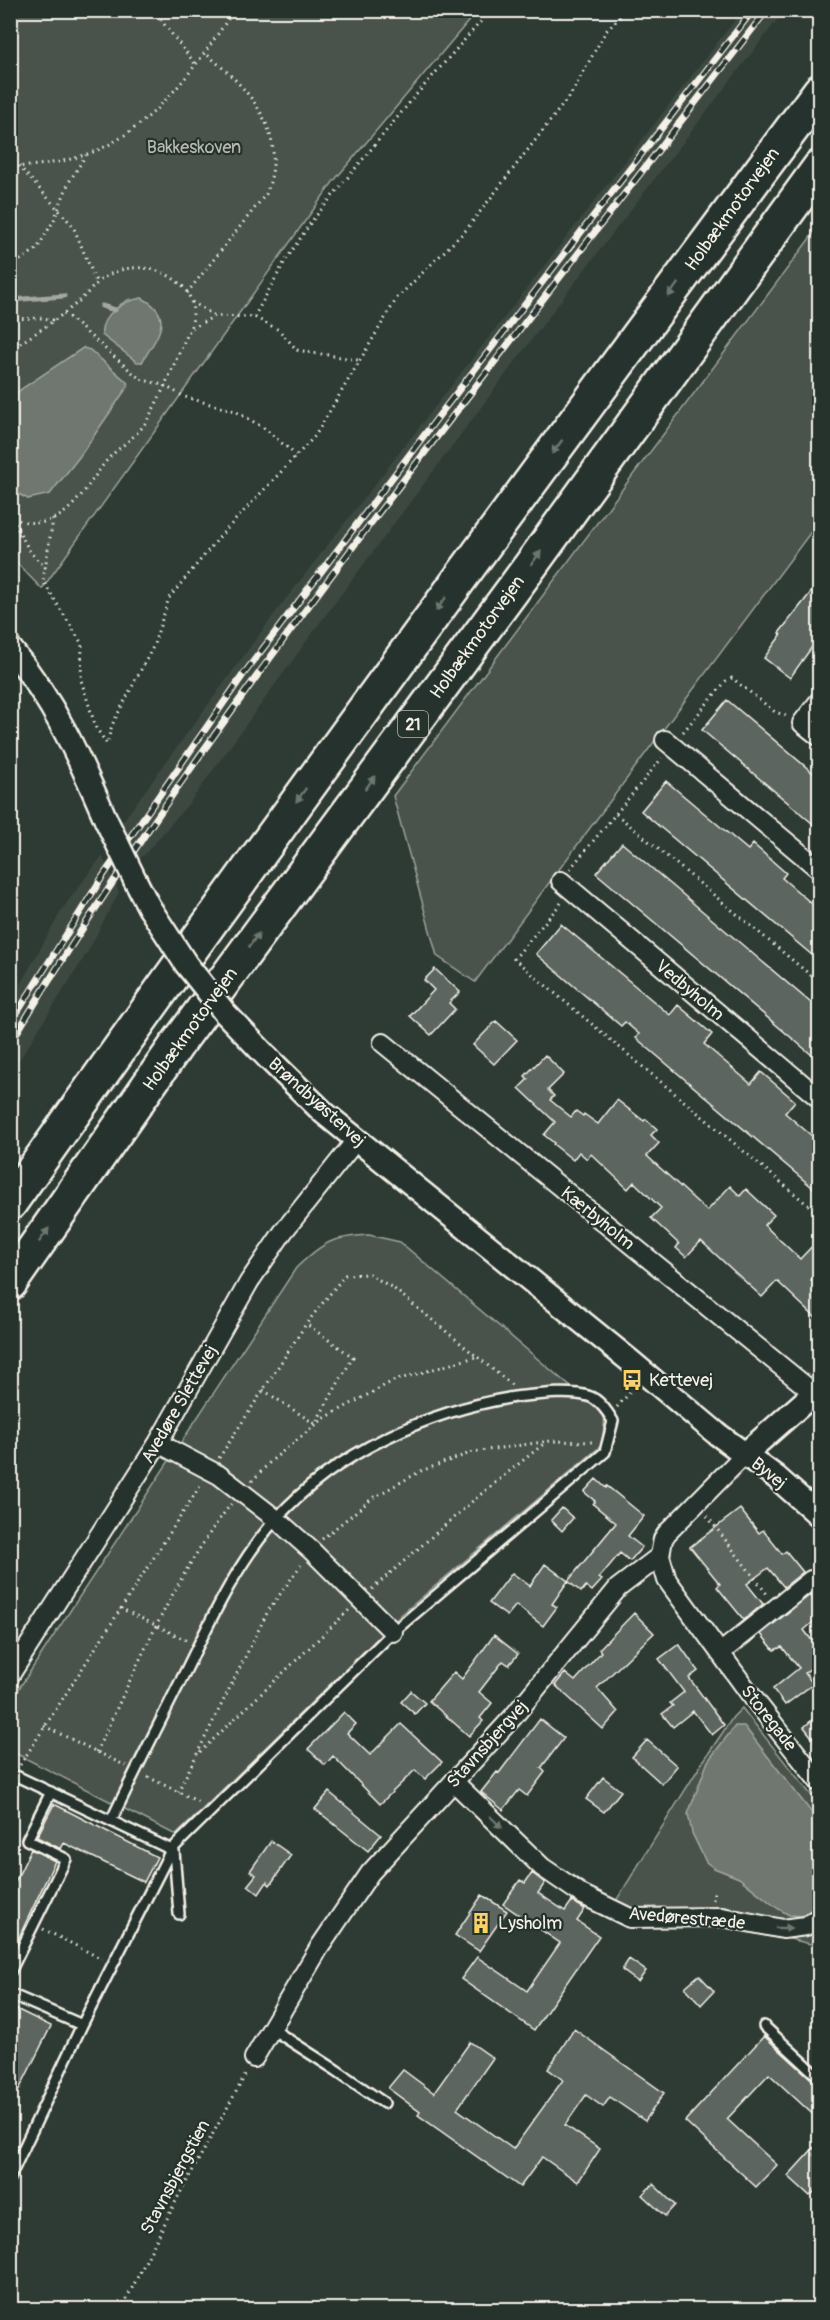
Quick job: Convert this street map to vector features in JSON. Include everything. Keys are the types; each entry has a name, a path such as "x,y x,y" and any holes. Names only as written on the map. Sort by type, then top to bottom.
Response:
{"highway":[{"name":"Holbækmotorvejen","path":"10,1203 366,705 819,91"},
{"name":"Holbækmotorvejen","path":"10,1283 176,1046 819,167"}],"street":[{"name":"Brøndbyøstervej","path":"10,648 52,705 76,749 106,820 149,907 192,972 225,1013 324,1113 745,1454"},
{"path":"819,700 802,723 819,737"},
{"path":"665,740 819,870"},
{"name":"Vedbyholm","path":"567,886 819,1099"},
{"name":"Kærbyholm","path":"383,1043 817,1390"},
{"name":"Avedøre Slettevej","path":"10,1675 158,1443 249,1282 283,1232 357,1139"},
{"path":"745,1454 817,1390"},
{"path":"158,1443 210,1471 276,1519 312,1551 393,1632"},
{"name":"Stavnsbjergvej","path":"254,2058 319,1948 370,1873 513,1717 618,1588 660,1556 663,1539 745,1454"},
{"name":"Byvej","path":"745,1454 776,1477 819,1516"},
{"name":"Storegade","path":"660,1556 667,1580 819,1783"},
{"path":"720,1653 811,1580 819,1588"},
{"name":"Avedørestræde","path":"454,1782 542,1867 583,1895 630,1917 722,1917 783,1929 806,1926 819,1916"}],"lane":[{"path":"10,2177 82,2025 171,1850 393,1632 606,1452 613,1421 605,1408 589,1396 568,1394 489,1401 408,1427 356,1454 306,1490 276,1519 230,1582 111,1821"},
{"path":"13,1774 174,1851 179,1914"},
{"path":"10,1972 66,1859 27,1840 51,1792"},
{"path":"10,1994 82,2025"},
{"path":"764,2026 819,2078"},
{"path":"272,2029 384,2103"}],"path":[{"path":"153,10 196,65"},
{"path":"10,166 70,159 117,140 140,123 196,65 234,10"},
{"path":"254,317 284,263 311,222 415,96 491,10"},
{"path":"53,519 43,581 82,644 81,680 96,728 107,744 112,725 153,647 170,598 222,534 315,435 397,298 466,230 571,94 606,31 627,10"},
{"path":"187,293 266,194 273,176 273,144 260,110 228,72 205,53"},
{"path":"10,267 37,249 58,210 69,182 87,154"},
{"path":"19,166 73,226 97,284"},
{"path":"10,350 64,313 97,284 118,271 134,268 166,272 182,285 192,302 195,318 143,426 105,462 75,504 60,517 45,522 29,522 11,518"},
{"path":"192,302 215,316"},
{"path":"64,313 140,379 163,385 185,397 235,411 264,428 296,455"},
{"path":"190,329 215,316 254,317 279,330 297,350 359,360"},
{"path":"10,319 54,320"},
{"path":"11,518 30,552 46,568"},
{"path":"616,814 819,983"},
{"path":"567,886 514,960 819,1215"},
{"path":"13,1774 306,1324 345,1275 369,1274 393,1288 526,1396"},
{"path":"263,1390 315,1424 353,1357 306,1324"},
{"path":"609,1414 647,1374"},
{"path":"178,1792 268,1611 285,1585 323,1538 374,1497 432,1466 473,1452 568,1440 608,1443"},
{"path":"697,1503 777,1607"},
{"path":"120,1608 198,1646"},
{"path":"44,1726 203,1804"},
{"path":"34,1925 113,1964"},
{"name":"Stavnsbjergstien","path":"121,2310 179,2195 254,2058"}],"shaded area":[{"path":"742,11 784,11 556,307 319,624 190,802 144,855 137,859 120,825 278,609"},
{"path":"142,298 152,305 161,320 158,336 142,362 137,362 102,335 102,328 109,315 115,310"},
{"path":"83,348 90,350 127,382 128,386 80,456 50,494 28,499 11,490 11,399 20,390"},
{"path":"102,856 119,892 87,953 11,1073 11,1001 63,908"},
{"path":"735,1726 744,1726 819,1822 819,1908 805,1916 789,1915 739,1878 714,1868 706,1862 692,1833 688,1814 708,1761"}],"green space":[{"name":"Bakkeskoven","path":"10,11 477,11 333,182 42,589 11,557 11,490 28,499 83,348 20,390 11,399","holes":["130,299 162,325 142,362 110,314"]},
{"path":"819,226 819,521 475,982 437,956 393,796"},
{"path":"369,1235 400,1242 605,1416 602,1445 402,1614 176,1835 11,1751 10,1702 296,1268 329,1242 346,1237"},
{"path":"742,1708 819,1805 819,1936 810,1944 782,1937 774,1921 628,1909 614,1904 702,1763 733,1717"}],"building":[{"path":"819,582 819,637 790,678 764,658 781,635 779,633"},
{"path":"727,700 819,778 819,829 702,730"},
{"path":"666,781 748,850 753,844 786,873 782,878 819,910 819,961 641,811"},
{"path":"622,843 811,1003 819,993 819,1061 596,873"},
{"path":"561,924 670,1015 678,1005 712,1034 704,1044 751,1084 761,1072 795,1101 785,1113 819,1142 819,1193 636,1038 639,1034 625,1022 621,1026 536,954"},
{"path":"435,969 460,992 449,1003 455,1009 431,1035 410,1016 434,990 424,980"},
{"path":"496,1021 517,1040 494,1064 473,1045"},
{"path":"545,1055 564,1074 548,1090 554,1096 550,1100 571,1117 576,1111 598,1124 617,1100 644,1121 646,1119 657,1129 651,1135 659,1143 647,1156 707,1211 730,1186 740,1196 746,1189 774,1215 764,1225 800,1259 819,1239 819,1271 811,1280 819,1288 819,1321 777,1281 762,1297 701,1241 686,1257 676,1248 679,1244 651,1218 661,1208 634,1182 628,1189 591,1154 587,1159 579,1152 573,1160 553,1144 544,1135 555,1122 519,1088 528,1079 525,1076"},
{"path":"596,1479 644,1516 628,1536 642,1547 630,1561 620,1553 599,1578 602,1580 592,1591 586,1586 581,1592 568,1581 616,1523 593,1504 595,1501 584,1492"},
{"path":"562,1508 573,1518 562,1531 551,1520"},
{"path":"740,1509 759,1533 763,1530 782,1554 786,1551 803,1572 784,1587 768,1568 747,1584 763,1604 744,1620 717,1587 720,1584 690,1547"},
{"path":"545,1564 568,1581 552,1604 557,1607 543,1626 516,1605 507,1616 489,1603 512,1573 530,1586"},
{"path":"810,1595 819,1606 819,1617 804,1630 819,1650 819,1661 805,1673 813,1684 785,1705 773,1689 799,1668 782,1647 774,1650 761,1634"},
{"path":"634,1613 654,1633 597,1688 618,1712 603,1729 555,1685 565,1673 575,1681 601,1652 599,1649"},
{"path":"494,1635 518,1654 509,1665 503,1661 479,1692 492,1703 480,1718 483,1721 469,1736 429,1701 454,1672 462,1679"},
{"path":"679,1644 698,1671 689,1678 724,1725 712,1735 693,1711 673,1727 662,1714 673,1706 670,1703 684,1692 659,1659"},
{"path":"411,1691 425,1703 415,1714 401,1702"},
{"path":"344,1712 356,1724 347,1733 370,1755 401,1724 442,1762 425,1779 415,1770 380,1804 333,1756 325,1765 308,1749"},
{"path":"819,1714 819,1746 804,1727"},
{"path":"540,1719 564,1738 541,1768 545,1772 527,1796 519,1790 503,1810 481,1792 497,1772 499,1773"},
{"path":"647,1740 677,1766 662,1784 632,1757"},
{"path":"603,1777 621,1791 604,1812 586,1799"},
{"path":"329,1792 381,1835 368,1851 315,1809"},
{"path":"54,1804 157,1857 144,1882 64,1843 61,1849 37,1837"},
{"path":"271,1841 291,1855 270,1885 267,1882 259,1894 248,1885 256,1875 250,1871"},
{"path":"31,1849 55,1861 10,1956 10,1893"},
{"path":"532,1873 545,1883 538,1893 565,1911 572,1901 585,1909 577,1921 599,1936 534,2030 461,1979 477,1957 527,1991 560,1943 503,1904 520,1880 525,1883"},
{"name":"Lysholm","path":"482,1895 507,1911 479,1951 455,1935"},
{"path":"629,1959 646,1971 638,1982 622,1970"},
{"path":"699,1975 714,1991 701,2005 685,1987"},
{"path":"10,2006 51,2026 10,2108"},
{"path":"574,2029 664,2093 645,2121 610,2097 603,2107 586,2095 565,2125 600,2149 578,2182 542,2157 520,2187 418,2115 420,2112 388,2088 403,2070 434,2093 470,2042 493,2058 457,2109 513,2149 563,2080 548,2069"},
{"path":"764,2036 819,2086 819,2120 769,2074 727,2119 777,2165 756,2187 685,2121"},
{"path":"819,2142 819,2187 810,2196 788,2176"},
{"path":"653,2184 675,2205 665,2216 642,2195"}],"waterway":[{"path":"10,300 64,296"},
{"path":"102,306 115,310"}],"railway":[{"path":"10,1024 103,876 243,675 444,409 753,10"},
{"path":"10,1044 108,889 266,663 432,443 767,10"}],"place":[{"name":"Kettevej","path":"632,1380"},
{"name":"Lysholm","path":"481,1923"}]}
